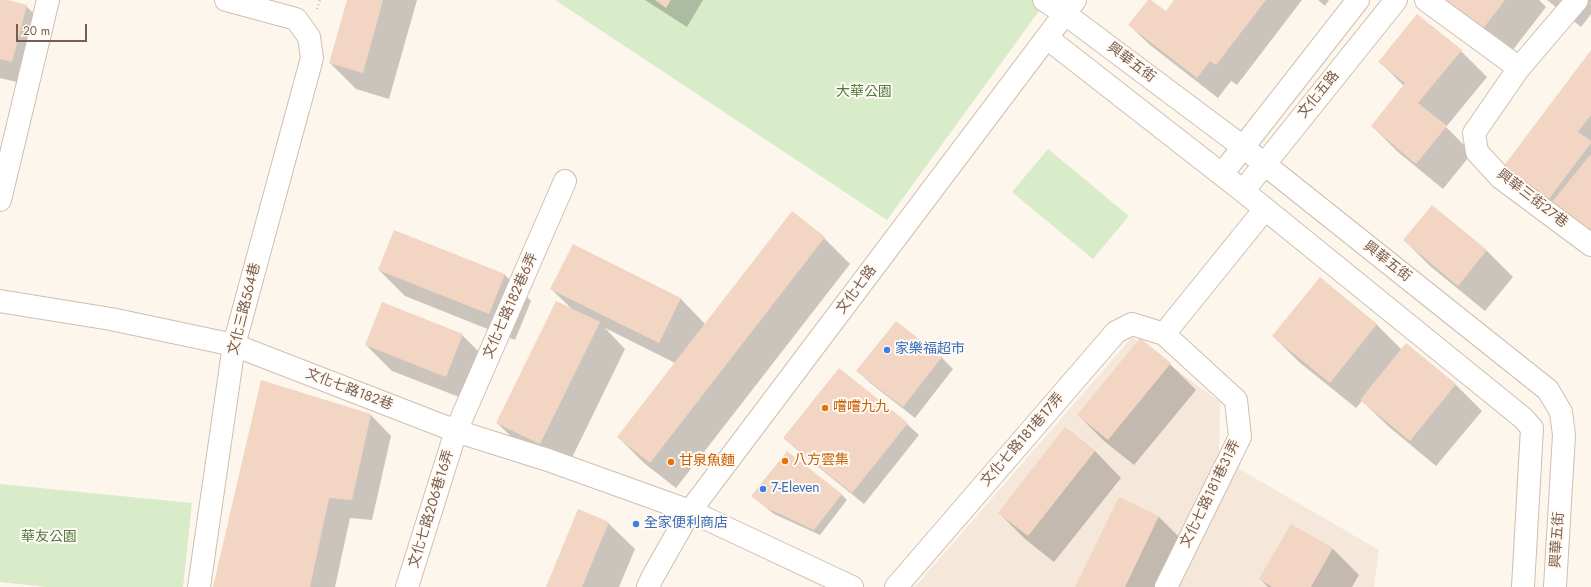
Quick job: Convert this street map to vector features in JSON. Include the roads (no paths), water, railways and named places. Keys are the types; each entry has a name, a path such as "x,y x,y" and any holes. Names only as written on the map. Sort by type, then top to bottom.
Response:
{"street":[{"path":"0,200 48,0"},
{"name":"文化三路564巷","path":"199,587 234,345 312,58 309,37 296,20 226,0"},
{"name":"興華五街","path":"1044,0 1070,7 1264,164 1548,390 1561,412 1564,435 1555,587"},
{"name":"文化五路","path":"1222,174 1358,0"},
{"name":"文化五路","path":"1243,191 1396,0"},
{"path":"1426,0 1519,68"},
{"name":"興華三街27巷","path":"1577,0 1519,68 1474,133 1477,152 1501,178 1591,245"},
{"name":"文化七路","path":"648,587 690,511 1070,7"},
{"path":"1047,38 1222,174 1523,418 1532,428 1523,587"},
{"name":"文化七路182巷6弄","path":"456,431 565,181"},
{"path":"1164,334 1265,209"},
{"name":"文化七路182巷","path":"0,301 111,319 234,345 456,431 548,460 690,511 852,587"},
{"name":"文化七路181巷17弄","path":"896,587 1116,332 1132,324 1164,334"},
{"name":"文化七路181巷31弄","path":"1164,334 1236,400 1240,437 1166,587"},
{"name":"文化七路206巷16弄","path":"407,587 456,431"}],"place":[{"name":"家樂福超市","path":"887,350"},
{"name":"嚐嚐九九","path":"825,408"},
{"name":"八方雲集","path":"785,461"},
{"name":"甘泉魚麵","path":"671,462"},
{"name":"7-Eleven","path":"763,489"},
{"name":"全家便利商店","path":"636,524"}],"park label":[{"name":"大華公園","path":"864,93"},
{"name":"華友公園","path":"49,538"}]}
